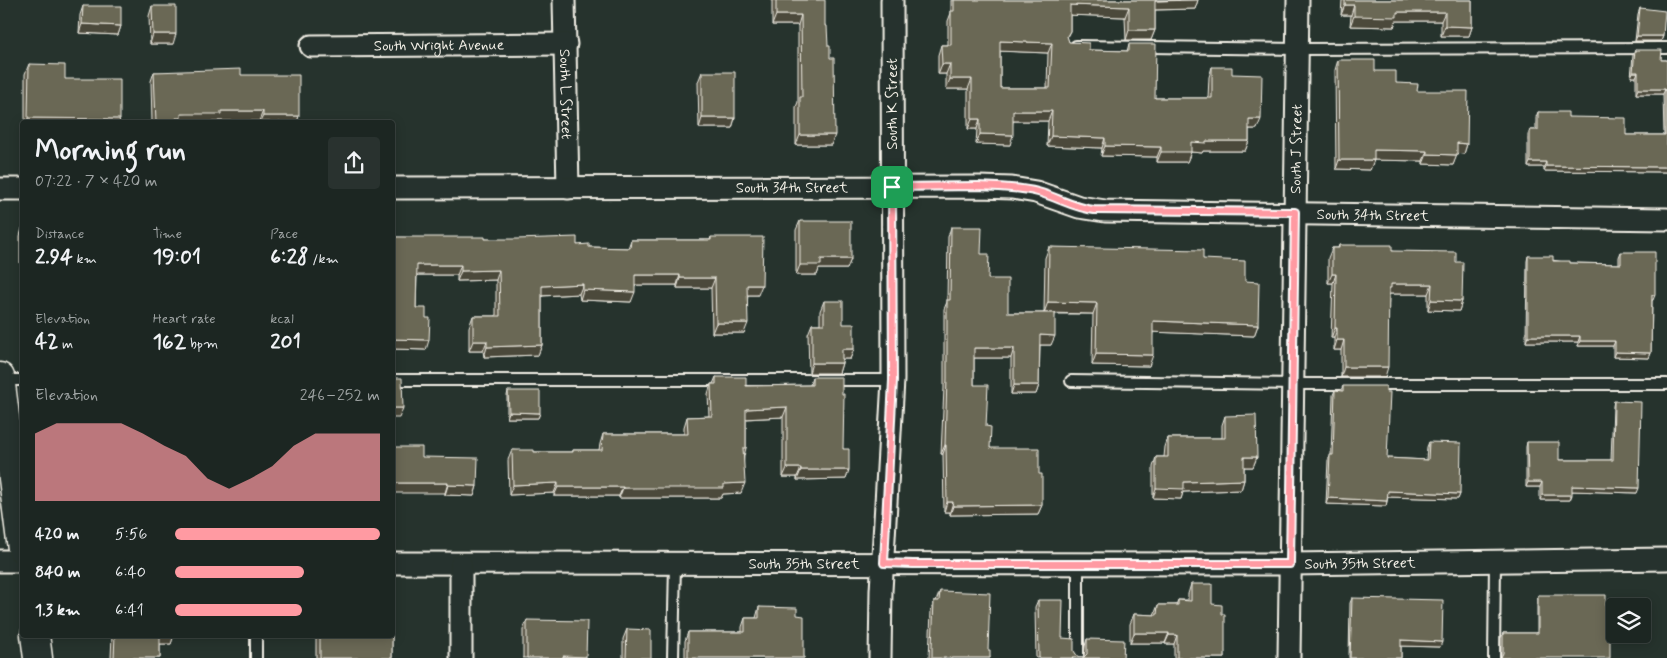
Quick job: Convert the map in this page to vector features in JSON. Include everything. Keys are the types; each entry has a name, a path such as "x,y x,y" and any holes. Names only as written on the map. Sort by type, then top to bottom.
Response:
{"street":[{"name":"South L Street","path":"564,0 568,188"},
{"name":"South K Street","path":"880,658 881,591 893,380 892,0"},
{"name":"South J Street","path":"1289,658 1298,0"},
{"name":"South Wright Avenue","path":"311,46 566,44"},
{"name":"South 34th Street","path":"395,188 978,186 1012,188 1036,192 1079,207 1105,210 1667,218"},
{"path":"0,189 20,189"},
{"path":"0,379 20,534"},
{"name":"South 35th Street","path":"395,563 1078,565 1667,559"},
{"path":"0,560 20,560"},
{"path":"461,564 461,658"},
{"path":"35,638 38,658"}],"lane":[{"path":"1070,46 1667,48"},
{"path":"0,379 20,380"},
{"path":"395,380 893,380"},
{"path":"1071,381 1293,384 1667,384"},
{"path":"1494,658 1495,561"},
{"path":"673,658 675,564"},
{"path":"1078,565 1078,658"},
{"path":"256,638 256,658"}],"building":[{"path":"776,0 825,0 825,26 827,26 828,46 830,46 830,58 834,58 835,135 800,135 800,97 802,97 801,15 776,15"},
{"path":"954,0 1180,0 1155,1 1155,30 1129,30 1129,7 1070,5 1070,31 1067,36 1069,42 1089,43 1089,50 1129,51 1129,44 1156,44 1155,98 1212,98 1212,67 1232,67 1232,74 1262,75 1261,119 1249,119 1249,141 1191,142 1191,152 1161,152 1161,147 1105,146 1105,138 1051,136 1052,111 1013,111 1013,135 980,134 980,119 972,119 972,79 950,79 950,64 942,64 941,45 951,45 951,11 954,11","holes":["1000,41 1052,43 1050,88 1000,88"]},
{"path":"1345,0 1472,0 1472,27 1445,26 1445,12 1397,12 1397,17 1354,16 1354,5 1345,5"},
{"path":"83,6 121,6 121,26 82,24"},
{"path":"152,6 176,6 176,34 153,34"},
{"path":"1640,8 1665,11 1663,36 1637,36"},
{"path":"1635,50 1662,50 1661,60 1667,60 1667,167 1546,166 1546,162 1530,162 1530,130 1538,130 1538,112 1568,112 1568,117 1626,118 1626,135 1665,135 1665,89 1638,89 1638,72 1633,72"},
{"path":"1338,60 1375,60 1375,71 1396,71 1396,83 1418,84 1417,91 1468,91 1467,144 1457,143 1457,155 1427,154 1427,151 1374,150 1374,160 1339,160"},
{"path":"29,64 65,65 65,79 120,79 120,119 28,118"},
{"path":"241,69 241,75 299,75 299,116 263,116 263,111 221,111 221,114 181,114 181,118 176,118 176,120 156,120 154,72"},
{"path":"702,72 735,72 735,118 702,118"},
{"path":"800,221 851,221 851,259 821,259 821,265 800,265"},
{"path":"951,227 982,227 981,254 989,254 988,279 1008,279 1008,313 1055,313 1055,336 1040,335 1039,385 1014,385 1014,348 974,348 974,385 988,385 986,426 991,427 990,448 1039,448 1039,474 1042,474 1042,505 953,506 953,502 947,502 945,445 947,300 950,300"},
{"path":"395,237 516,239 577,237 577,245 589,244 589,247 630,248 631,240 711,240 711,237 763,237 762,285 747,285 748,323 716,323 715,278 680,278 680,275 635,275 635,292 583,290 583,284 542,286 542,345 487,347 487,341 473,341 473,316 500,316 499,270 461,271 461,265 417,265 416,308 426,308 426,318 430,318 429,340 395,339"},
{"path":"1339,245 1392,245 1392,251 1456,252 1456,262 1463,262 1462,301 1431,300 1432,284 1391,284 1391,288 1389,288 1388,367 1344,367 1344,340 1337,340 1337,328 1335,328 1336,274 1332,274 1332,248 1339,248"},
{"path":"1049,247 1203,250 1203,259 1245,261 1245,281 1259,282 1258,325 1153,321 1153,355 1096,354 1097,303 1048,302"},
{"path":"1621,252 1655,252 1655,295 1652,295 1651,353 1615,352 1615,341 1580,341 1580,336 1528,336 1528,256 1553,256 1553,261 1570,261 1570,263 1621,264"},
{"path":"824,301 843,301 843,324 854,324 854,349 842,349 842,363 812,363 812,324 824,324"},
{"path":"716,377 746,377 746,386 812,385 812,377 842,377 842,394 844,394 843,449 849,449 849,470 801,470 801,468 787,468 787,407 746,409 746,448 743,448 745,483 724,484 724,488 558,487 558,483 513,485 512,450 573,452 573,450 602,450 603,434 688,434 687,417 712,416 711,384 716,384"},
{"path":"395,378 402,378 403,408 395,408"},
{"path":"1343,386 1386,386 1386,392 1390,392 1387,458 1428,460 1429,442 1461,443 1460,494 1388,491 1387,501 1328,498 1330,455 1333,455 1335,390 1343,391"},
{"path":"508,391 540,391 540,413 509,412"},
{"path":"1614,401 1641,402 1639,488 1572,486 1572,495 1542,495 1542,482 1528,482 1527,442 1559,442 1559,460 1613,460"},
{"path":"1256,415 1257,457 1244,457 1244,480 1184,482 1184,489 1156,488 1156,457 1168,457 1168,438 1225,438 1225,416"},
{"path":"395,447 422,447 422,457 478,458 477,486 448,485 448,483 395,483"},
{"path":"1191,584 1212,584 1212,604 1222,605 1222,614 1225,614 1225,658 1177,658 1177,635 1169,635 1169,633 1134,633 1134,614 1157,615 1158,605 1178,605 1178,600 1191,601"},
{"path":"940,591 990,593 988,650 990,650 990,658 932,658 934,601 939,601"},
{"path":"1538,595 1606,595 1606,643 1610,643 1610,658 1500,658 1503,653 1503,633 1538,633"},
{"path":"1352,598 1443,600 1442,642 1401,640 1401,658 1350,658"},
{"path":"1038,600 1063,600 1062,638 1074,639 1074,651 1078,657 1084,657 1087,654 1087,639 1124,640 1123,658 1039,658"},
{"path":"759,607 797,608 797,615 804,616 804,658 688,658 688,632 745,632 745,618 759,618"},
{"path":"527,620 587,621 586,657 527,658"},
{"path":"627,629 651,630 651,658 626,658"},
{"path":"115,638 160,638 160,658 114,658"},
{"path":"320,638 392,638 392,658 320,658"}],"route":[{"path":"978,186 1012,188 1036,192 1079,207 1105,210 1295,212 1290,564 1078,565 884,563 893,380 892,187 978,186"}]}
